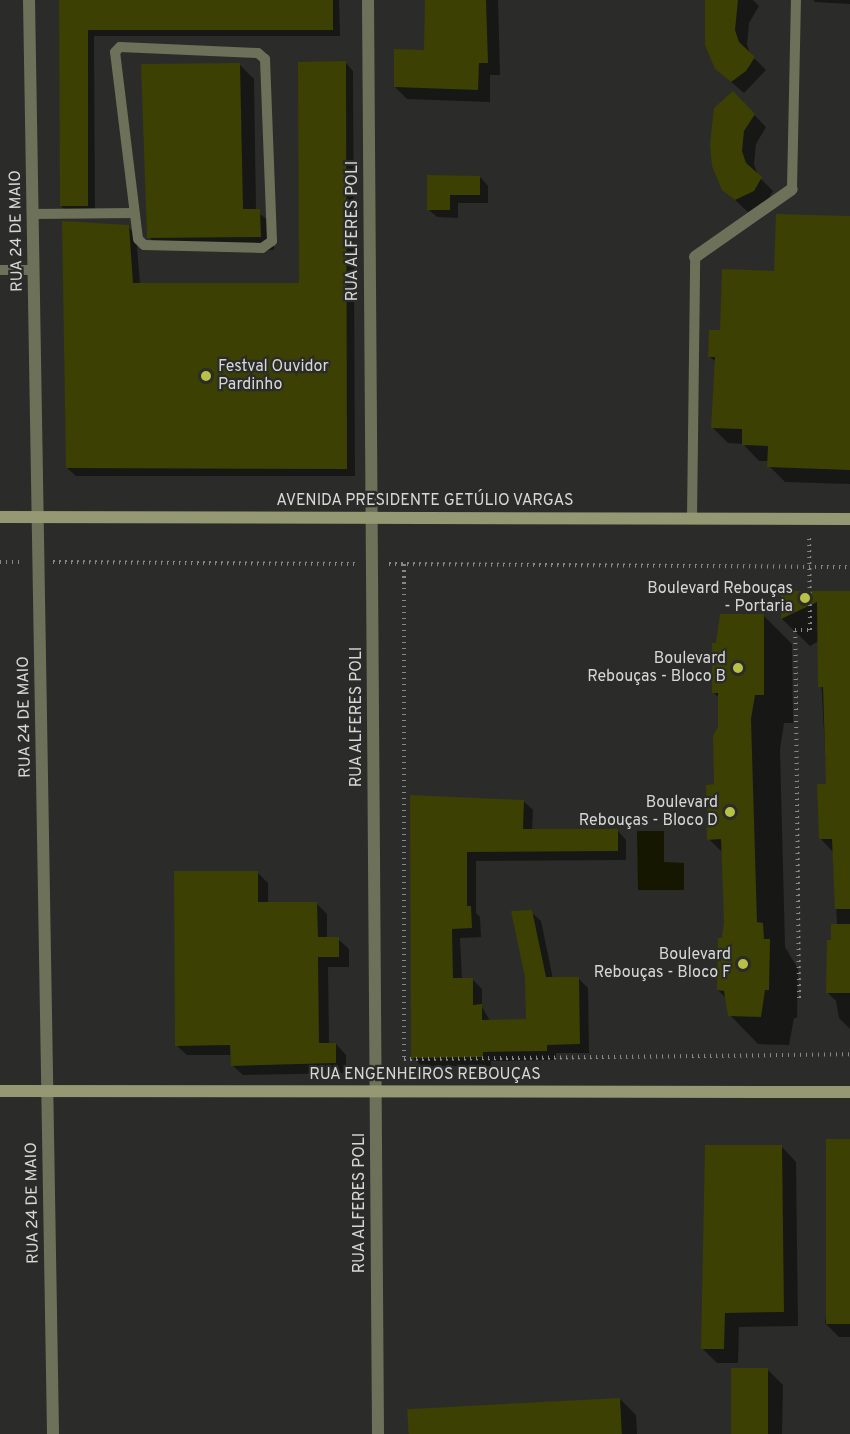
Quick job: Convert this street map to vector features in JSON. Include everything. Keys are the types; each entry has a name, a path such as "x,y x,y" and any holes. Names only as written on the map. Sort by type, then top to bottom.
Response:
{"main road":[{"name":"AVENIDA PRESIDENTE GETÚLIO VARGAS","path":"0,517 850,519"},
{"name":"RUA ENGENHEIROS REBOUÇAS","path":"0,1091 850,1092"}],"street":[{"name":"RUA 24 DE MAIO","path":"29,0 53,1434"},
{"name":"RUA ALFERES POLI","path":"368,0 378,1434"},
{"path":"695,257 792,189"}],"lane":[{"path":"792,189 796,0"},
{"path":"120,47 258,53 265,59 272,241 262,248 144,245 138,239 135,213 115,52 120,47"},
{"path":"33,214 135,213"},
{"path":"692,519 695,257"},
{"path":"0,270 34,270"}],"path":[{"path":"799,998 795,630 810,630 809,519"},
{"path":"0,562 20,562"},
{"path":"73,562 353,564"},
{"path":"850,567 404,564 404,1059 850,1054"}],"shaded area":[{"path":"637,831 664,831 664,862 684,863 684,890 638,890"}],"building":[{"path":"59,0 333,0 333,30 88,30 88,206 60,206"},
{"path":"425,0 486,0 488,63 479,63 478,90 394,87 394,49 424,50"},
{"path":"705,0 738,0 735,30 739,42 755,57 746,71 731,82 715,69 705,45"},
{"name":"Festval Ouvidor Pardinho","path":"346,61 347,469 66,468 62,221 129,225 133,283 299,283 298,62"},
{"path":"240,63 243,209 260,209 261,237 147,238 141,64"},
{"path":"733,91 755,114 744,131 742,151 746,163 762,177 754,191 735,200 722,190 712,166 710,144 714,108"},
{"path":"427,175 480,176 480,195 450,195 450,210 427,210"},
{"path":"776,214 850,216 850,470 767,467 768,446 742,445 742,429 711,428 715,357 708,357 709,330 720,330 722,269 774,271"},
{"path":"781,591 850,591 850,909 835,909 832,839 819,839 817,784 826,784 823,687 818,687 817,602 781,619"},
{"path":"720,614 764,614 764,695 755,695 751,719 757,922 763,923 764,939 770,939 769,990 765,990 761,1017 728,1016 724,991 717,990 718,938 722,938 724,922 721,839 707,840 706,785 714,784 713,736 718,727 718,693 712,693 712,643 716,643"},
{"path":"410,795 524,800 523,829 618,829 618,851 467,852 467,906 471,906 472,928 452,929 453,978 473,978 473,1005 482,1004 482,1020 526,1019 525,977 511,911 532,910 546,977 579,977 580,1044 547,1045 547,1051 483,1052 483,1057 411,1058"},
{"path":"174,871 258,871 258,902 317,902 318,937 339,937 339,957 318,957 319,1043 336,1043 336,1063 231,1066 230,1045 175,1046"},
{"path":"831,924 850,924 850,993 826,993 827,940 831,940"},
{"path":"826,1139 850,1139 850,1324 826,1324"},
{"path":"705,1145 782,1145 784,1312 725,1313 724,1349 701,1349"},
{"path":"731,1368 768,1368 768,1434 731,1434"},
{"path":"620,1398 622,1434 409,1434 407,1409"}],"place":[{"name":"Festval Ouvidor Pardinho","path":"206,376"},
{"name":"Boulevard Rebouças - Portaria","path":"805,598"},
{"name":"Boulevard Rebouças - Bloco B","path":"738,668"},
{"name":"Boulevard Rebouças - Bloco D","path":"730,812"},
{"name":"Boulevard Rebouças - Bloco F","path":"743,964"}]}
